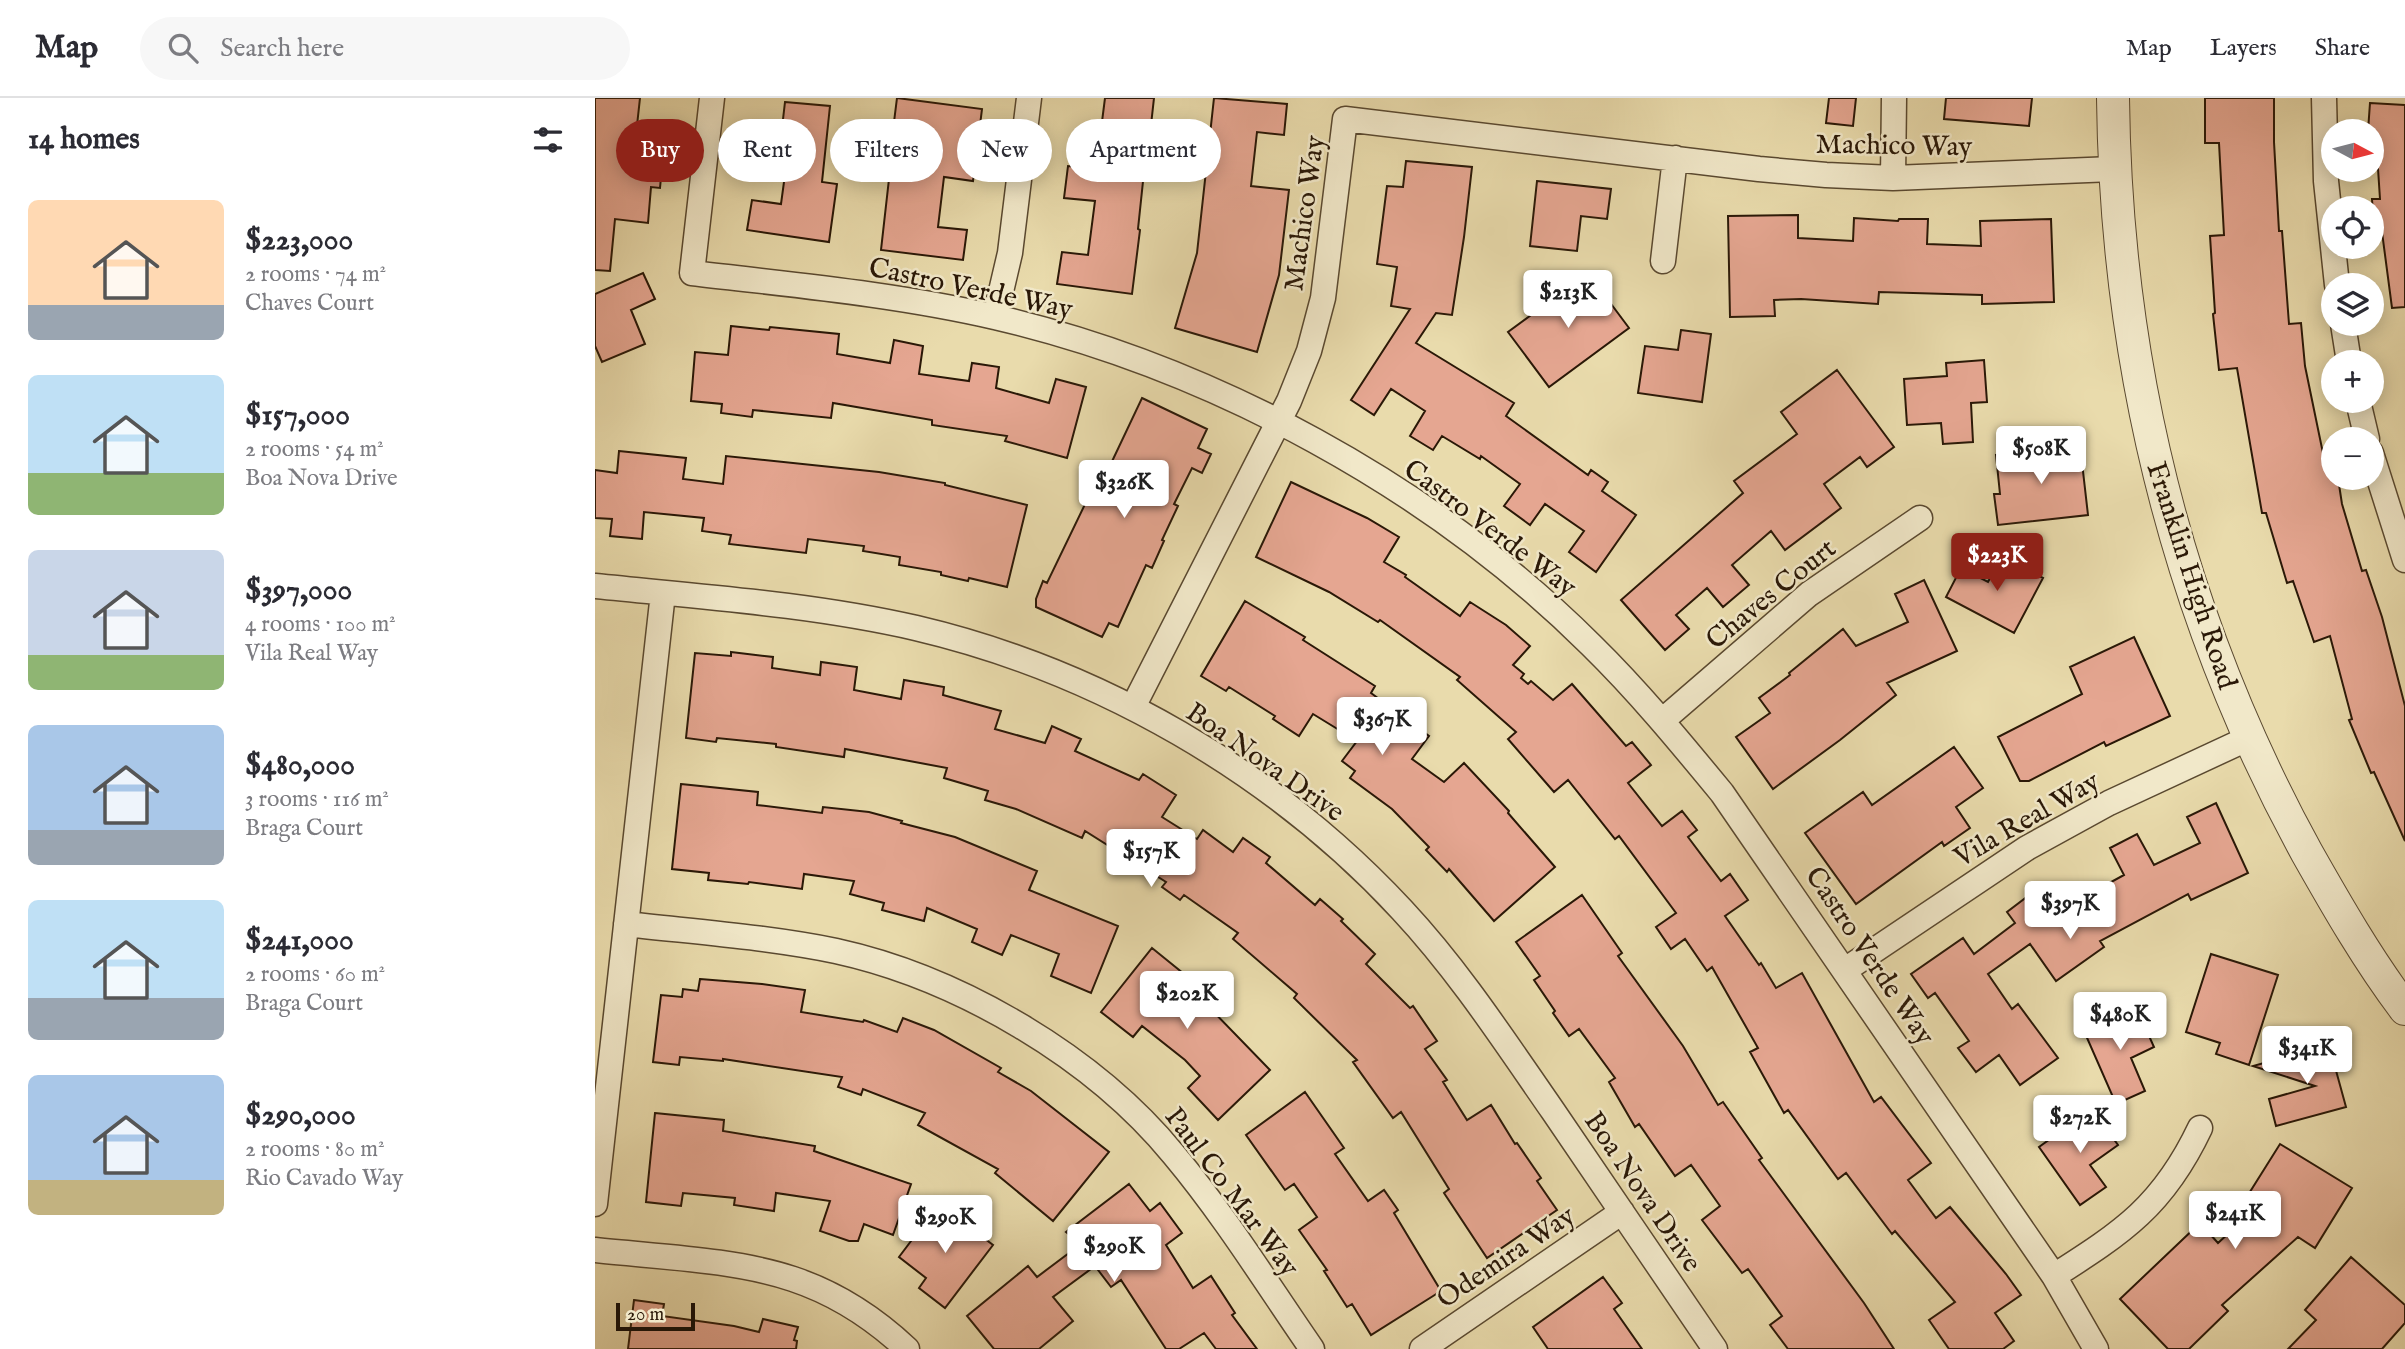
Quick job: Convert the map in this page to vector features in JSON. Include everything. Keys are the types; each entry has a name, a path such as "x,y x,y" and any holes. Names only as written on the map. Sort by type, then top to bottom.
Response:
{"street":[{"name":"Castro Verde Way","path":"712,98 692,273 900,298 995,317 1060,334 1156,367 1278,421 1370,473 1457,531 1539,597 1591,644 1663,720 1722,793 2054,1276 2096,1349"},
{"path":"995,317 1010,253 1030,98"},
{"path":"1893,177 1894,98"},
{"name":"Franklin High Road","path":"2113,98 2113,169 2129,325 2150,441 2169,517 2205,629 2249,738 2281,805 2335,903 2405,1009"},
{"path":"2323,98 2326,181 2336,273"},
{"name":"Machico Way","path":"1133,708 1278,421 1310,351 1323,298 1345,119 1826,175 1893,177 2113,169"},
{"path":"1663,261 1675,158"},
{"path":"2383,490 2405,560"},
{"name":"Chaves Court","path":"1663,720 1809,594 1920,518"},
{"name":"Boa Nova Drive","path":"595,586 830,612 915,628 972,643 1054,672 1133,708 1212,752 1286,805 1355,863 1399,906 1439,952 1493,1024 1715,1349"},
{"path":"595,1204 663,593"},
{"name":"Vila Real Way","path":"1845,970 2027,848 2109,803 2249,738"},
{"name":"Paul Co Mar Way","path":"626,924 789,943 886,965 955,992 1000,1014 1042,1040 1083,1068 1173,1153 1218,1212 1312,1349"},
{"path":"2054,1276 2130,1226 2161,1193 2187,1156 2200,1128"},
{"name":"Odemira Way","path":"1422,1349 1622,1212"},
{"path":"595,1250 744,1267 793,1279 823,1291 867,1316 907,1349"}],"building":[{"path":"595,98 640,98 638,119 616,119 616,182 661,182 660,188 651,187 648,223 615,219 610,271 595,270"},
{"path":"897,98 982,109 981,119 957,119 957,179 944,177 938,227 967,230 963,260 881,250 889,182 943,182 943,119 894,119"},
{"path":"1105,98 1154,98 1152,119 1102,119"},
{"path":"1214,98 1287,104 1284,135 1257,132 1251,186 1289,190 1279,275 1257,352 1175,328 1197,253 1205,182 1221,182 1221,119 1212,119"},
{"path":"1829,98 1856,98 1853,126 1826,123"},
{"path":"1946,98 2032,98 2029,126 1944,119"},
{"path":"2205,98 2274,98 2279,231 2282,231 2289,324 2301,323 2305,366 2321,444 2321,490 2340,490 2362,571 2366,570 2382,617 2405,706 2405,841 2374,772 2371,773 2349,720 2352,719 2330,636 2314,642 2293,581 2287,583 2266,513 2262,513 2237,368 2219,370 2213,314 2210,236 2224,235 2219,143 2205,143"},
{"path":"785,102 830,106 822,182 837,184 829,242 747,230 752,200 781,204 784,182 816,182 816,119 783,119"},
{"path":"2370,103 2405,105 2405,307 2392,308 2384,247 2384,196 2380,196 2379,182 2384,182 2384,119 2369,119"},
{"path":"1406,161 1472,167 1452,315 1436,313 1416,343 1514,403 1506,416 1588,475 1591,470 1608,482 1602,491 1636,515 1596,572 1569,552 1584,531 1545,504 1530,525 1504,506 1520,484 1481,456 1480,459 1442,436 1433,450 1410,436 1425,411 1391,389 1374,415 1351,400 1410,309 1391,306 1397,267 1377,264 1387,186 1403,187"},
{"path":"1537,181 1611,189 1607,219 1581,216 1577,251 1530,246"},
{"path":"1066,182 1143,182 1132,294 1057,284 1062,252 1088,255 1095,201 1064,198"},
{"path":"1798,215 1798,238 1853,241 1854,218 1898,221 1928,219 1927,244 1981,246 1980,221 2051,219 2054,302 1982,304 1982,295 1879,292 1878,304 1774,300 1775,316 1730,317 1728,216"},
{"path":"643,273 655,299 631,310 645,344 602,362 595,346 595,294"},
{"path":"1588,273 1629,328 1549,387 1508,332"},
{"path":"731,326 839,334 837,354 890,363 894,340 923,346 919,374 969,381 972,363 999,367 996,388 1049,403 1056,379 1086,387 1067,458 1005,441 1007,436 932,425 932,420 833,403 831,418 753,410 752,417 721,413 722,404 691,401 695,352 728,355"},
{"path":"1681,330 1711,334 1702,402 1638,393 1645,346 1678,350"},
{"path":"1984,360 1987,402 1971,403 1973,442 1943,444 1941,423 1907,425 1904,379 1947,376 1946,363"},
{"path":"1837,370 1894,447 1867,467 1860,457 1824,484 1841,508 1785,550 1771,531 1732,565 1749,585 1723,607 1707,588 1676,615 1689,629 1665,650 1621,600 1743,493 1734,481 1797,434 1781,412"},
{"path":"1142,398 1207,429 1198,448 1211,454 1202,473 1192,468 1174,504 1178,506 1152,568 1146,565 1118,627 1109,623 1102,637 1036,607 1036,599 1043,581 1047,583 1102,469 1107,472"},
{"path":"2080,445 2088,515 1998,525 1994,494 2000,494 1996,455"},
{"path":"619,451 686,458 683,479 723,484 726,456 879,472 945,483 1027,505 1007,587 899,565 900,557 863,551 864,546 808,539 806,553 729,544 731,535 702,531 704,518 644,512 642,539 610,536 612,519 595,518 595,470 617,473"},
{"path":"1291,482 1367,518 1399,537 1384,562 1406,575 1405,577 1460,616 1470,602 1506,625 1530,646 1513,665 1524,674 1521,678 1528,684 1531,681 1553,700 1572,684 1626,746 1632,742 1651,765 1628,783 1662,826 1682,811 1697,830 1688,837 1721,881 1730,874 1748,900 1725,916 1759,965 1761,963 1776,988 1802,973 1874,1102 1881,1097 1931,1163 1908,1180 1936,1218 1950,1207 2021,1295 1995,1313 2014,1341 2003,1349 1949,1349 1929,1320 1955,1302 1895,1231 1892,1234 1846,1173 1838,1179 1788,1110 1784,1113 1750,1052 1758,1048 1712,967 1707,971 1685,939 1671,949 1656,927 1676,913 1619,836 1615,839 1568,780 1554,792 1508,739 1516,732 1457,680 1460,677 1380,620 1378,622 1329,592 1256,557"},
{"path":"2002,556 2043,578 2014,633 1946,597 1961,568 1988,582"},
{"path":"1924,580 1957,651 1887,683 1896,695 1773,789 1736,737 1770,713 1759,698 1843,629 1856,646 1908,622 1895,594"},
{"path":"1245,601 1305,637 1303,640 1375,686 1371,693 1429,736 1412,759 1444,782 1464,763 1509,811 1555,867 1494,921 1449,869 1447,872 1426,850 1429,847 1392,809 1350,778 1355,771 1342,761 1357,741 1313,714 1299,736 1273,719 1275,716 1229,687 1226,691 1201,676"},
{"path":"2134,637 2170,716 2106,746 2104,742 2029,781 2020,781 1998,737 2082,694 2070,667"},
{"path":"731,652 773,657 772,668 820,675 821,662 857,667 854,690 901,699 904,680 944,687 943,695 1001,711 995,729 1045,743 1052,726 1081,739 1075,751 1139,780 1143,774 1176,795 1162,817 1197,839 1203,830 1233,852 1243,838 1270,857 1266,863 1315,905 1320,899 1343,919 1341,921 1375,954 1366,964 1410,1008 1413,1006 1437,1041 1425,1049 1447,1080 1443,1082 1467,1120 1491,1105 1515,1144 1517,1143 1541,1178 1537,1181 1557,1210 1487,1258 1444,1193 1449,1189 1401,1112 1393,1118 1353,1062 1357,1060 1294,998 1297,994 1233,939 1238,933 1184,895 1180,900 1162,887 1166,882 1085,831 1082,838 1016,809 985,800 988,791 944,778 947,768 845,749 844,757 776,747 776,744 686,738 695,653 731,656"},
{"path":"1954,747 1983,788 1956,807 1970,828 1944,846 1942,842 1856,904 1805,833 1863,792 1872,805"},
{"path":"681,784 758,792 757,805 822,813 823,807 869,812 955,837 1037,871 1029,890 1118,926 1091,993 1051,976 1059,954 1011,935 1002,955 972,942 977,929 927,908 924,921 882,910 884,903 850,894 854,881 804,874 802,889 708,880 709,873 672,869"},
{"path":"2216,803 2248,873 2191,900 2188,894 2100,941 2104,947 2056,981 2030,944 1988,974 2012,1009 2018,1004 2058,1058 2020,1085 1999,1055 1976,1072 1958,1048 1969,1041 1935,993 1928,998 1911,974 1963,938 1974,954 2015,923 2007,912 2032,893 2050,918 2124,875 2110,848 2137,834 2154,865 2200,843 2187,817"},
{"path":"1582,895 1622,953 1618,956 1683,1046 1718,1105 1723,1102 1762,1158 1759,1160 1864,1303 1894,1349 1788,1349 1770,1325 1782,1316 1748,1269 1742,1273 1702,1220 1720,1206 1691,1165 1675,1176 1639,1124 1635,1127 1609,1082 1615,1078 1579,1029 1569,1036 1553,1013 1555,1011 1534,980 1540,976 1516,942"},
{"path":"1152,948 1210,995 1205,1003 1270,1070 1218,1120 1188,1088 1200,1076 1185,1060 1142,1026 1133,1037 1101,1012"},
{"path":"2211,954 2278,975 2249,1065 2216,1054 2220,1043 2186,1032"},
{"path":"700,979 805,990 801,1012 863,1022 864,1020 897,1032 903,1018 934,1030 1001,1068 998,1072 1031,1091 1109,1152 1053,1221 995,1173 998,1169 918,1125 925,1113 863,1089 861,1095 838,1087 842,1077 723,1059 680,1057 679,1065 653,1062 661,995 682,997 683,989 698,991"},
{"path":"2136,1007 2154,1047 2131,1058 2145,1091 2116,1104 2084,1031"},
{"path":"2329,1045 2346,1107 2276,1126 2269,1099 2315,1086 2253,1066"},
{"path":"1305,1092 1344,1148 1335,1154 1368,1201 1384,1190 1398,1210 1394,1213 1441,1291 1371,1335 1352,1304 1347,1307 1324,1271 1327,1270 1299,1230 1317,1217 1294,1184 1285,1190 1246,1135"},
{"path":"2092,1109 2118,1145 2090,1165 2106,1187 2080,1205 2039,1147"},
{"path":"655,1113 724,1120 723,1131 815,1146 814,1151 911,1184 893,1235 864,1224 858,1241 849,1241 820,1231 830,1201 776,1193 774,1211 734,1205 735,1198 683,1193 681,1206 646,1202"},
{"path":"2280,1144 2352,1188 2315,1248 2298,1237 2222,1305 2228,1311 2189,1349 2168,1349 2120,1299 2200,1223 2218,1243 2254,1210 2243,1203"},
{"path":"1129,1184 1150,1211 1160,1203 1182,1233 1166,1245 1193,1288 1211,1276 1235,1313 1232,1315 1257,1349 1216,1349 1204,1333 1179,1349 1166,1349 1121,1280 1111,1287 1095,1266 1053,1297 1073,1321 1039,1349 994,1349 967,1316 1028,1266 1037,1277 1081,1244 1066,1232"},
{"path":"939,1204 993,1245 945,1308 919,1288 926,1278 899,1257"},
{"path":"2351,1257 2405,1305 2405,1323 2382,1349 2288,1349 2316,1320 2305,1310"},
{"path":"1603,1277 1622,1303 1614,1309 1642,1349 1548,1349 1533,1327"},
{"path":"634,1300 664,1304 662,1316 759,1332 763,1319 798,1327 794,1340 797,1341 796,1349 628,1349"}]}
